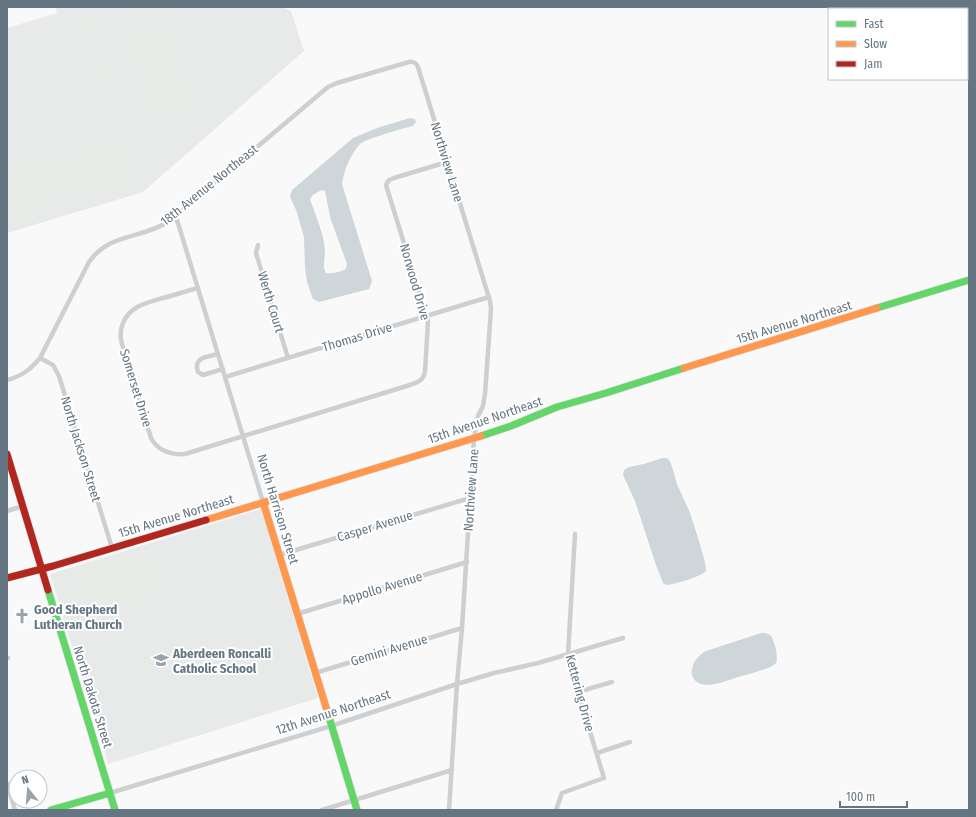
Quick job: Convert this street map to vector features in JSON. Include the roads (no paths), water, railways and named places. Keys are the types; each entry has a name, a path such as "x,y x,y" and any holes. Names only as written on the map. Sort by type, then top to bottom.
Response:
{"street":[{"name":"18th Avenue Northeast","path":"7,380 25,373 40,358 89,262 96,253 110,243 158,227 168,222 328,87 409,62 415,62"},
{"name":"Northview Lane","path":"415,62 418,67 489,297 491,309 485,394 478,416 474,438 467,562 456,684 449,810"},
{"name":"Norwood Drive","path":"243,436 410,386 420,381 424,376 426,372 428,325 386,185 389,180 394,178 447,162"},
{"name":"North Harrison Street","path":"175,216 357,810"},
{"name":"Werth Court","path":"258,245 256,253 288,358"},
{"name":"15th Avenue Northeast","path":"7,578 112,548 474,438 511,426 557,408 969,280"},
{"name":"Somerset Drive","path":"198,288 142,304 132,310 125,318 121,326 120,339 151,438 160,449 164,452 176,455 185,454 243,436"},
{"name":"Thomas Drive","path":"225,377 489,297"},
{"path":"218,354 201,359 197,362 196,367 198,372 203,375 223,370"},
{"name":"North Jackson Street","path":"40,358 53,365 59,376 112,548"},
{"name":"North Dakota Street","path":"7,454 115,810"},
{"name":"Casper Avenue","path":"280,555 470,498"},
{"path":"7,511 23,506"},
{"name":"Kettering Drive","path":"556,810 562,793 604,778 568,655 575,534"},
{"name":"Appollo Avenue","path":"297,614 467,562"},
{"name":"Gemini Avenue","path":"315,673 462,628"},
{"name":"12th Avenue Northeast","path":"51,810 110,794 331,726 456,684 568,655 623,638"},
{"path":"578,692 612,682"},
{"path":"597,753 630,742"},
{"path":"322,810 452,770"},
{"path":"7,783 15,810"}],"place":[{"name":"Good Shepherd Lutheran Church","path":"22,616"},
{"name":"Aberdeen Roncalli Catholic School","path":"161,660"}]}
